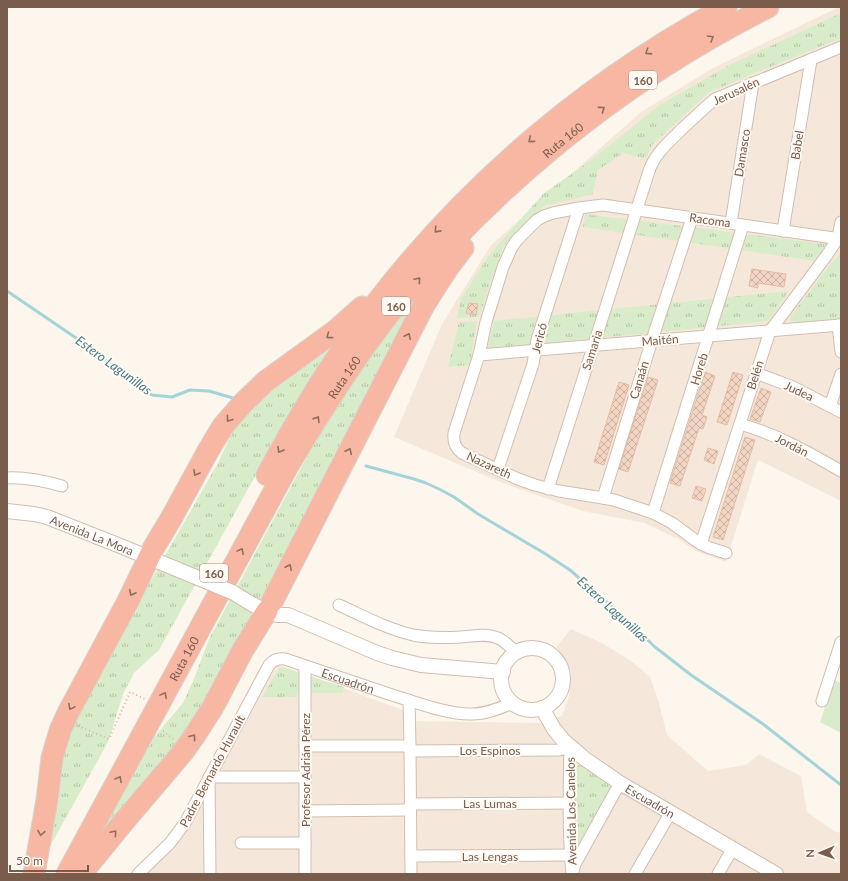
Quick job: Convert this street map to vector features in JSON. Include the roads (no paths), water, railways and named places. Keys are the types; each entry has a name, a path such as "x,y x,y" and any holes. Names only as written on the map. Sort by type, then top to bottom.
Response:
{"highway":[{"name":"Ruta 160","path":"51,874 258,490 314,392 362,322 409,262 448,219 505,162 561,115 594,90 652,50 726,7"},
{"name":"Ruta 160","path":"67,874 289,464 328,400 382,324 434,262 483,210 574,130 639,82 712,37 768,7"},
{"path":"81,874 178,757 213,707 243,650 269,606 436,284 485,220 528,169"},
{"path":"34,874 52,758 61,728 149,558 215,439 223,426 254,391 345,323 409,262"}],"street":[{"name":"Jerusalén","path":"637,210 651,165 654,160 661,150 704,108 721,96 841,47"},
{"name":"Babel","path":"783,231 811,60"},
{"name":"Damasco","path":"731,223 753,83"},
{"name":"Racoma","path":"579,208 603,205 840,238"},
{"name":"Jericó","path":"498,469 533,364 537,340 579,208"},
{"name":"Nazareth","path":"579,208 553,213 537,220 512,247 503,267 488,317 479,355 454,433 454,441 457,448 462,453 526,482 548,489 620,502 654,513 672,523 701,544 726,554"},
{"name":"Samaria","path":"548,489 637,210"},
{"name":"Canaán","path":"603,498 692,218"},
{"name":"Belén","path":"701,544 770,331 840,238 841,222"},
{"name":"Horeb","path":"654,513 743,225"},
{"path":"840,325 841,352"},
{"name":"Maitén","path":"479,355 840,325"},
{"name":"Judea","path":"756,373 793,387 841,412"},
{"path":"830,406 841,374"},
{"name":"Jordán","path":"740,424 764,431 790,442 841,471"},
{"path":"7,478 33,479 62,486"},
{"name":"Avenida La Mora","path":"7,511 47,517 232,592 252,596 269,606"},
{"path":"339,605 386,626 413,635 429,637 494,636 501,639 517,652"},
{"path":"269,606 281,606 288,615 377,653 407,662 434,667 503,672"},
{"path":"822,701 836,672 841,642"},
{"path":"531,648 541,649 553,656 559,664 563,678 562,688 554,701 537,710 527,709 517,706 506,694 502,683 503,672 506,663 517,652 531,648"},
{"name":"Escuadrón","path":"276,659 282,658 409,700 455,713 471,714 486,712 513,703"},
{"name":"Padre Bernardo Hurault","path":"138,874 170,842 188,817 271,663 276,659"},
{"name":"Profesor Adrián Pérez","path":"305,666 305,874"},
{"path":"409,700 410,874"},
{"name":"Escuadrón","path":"542,708 554,729 570,747 585,760 620,783 776,874"},
{"path":"305,746 410,748"},
{"name":"Los Espinos","path":"410,748 559,750 570,747"},
{"name":"Avenida Los Canelos","path":"570,747 570,855 572,874"},
{"path":"210,874 209,777 305,777"},
{"name":"Avenida Los Canelos","path":"572,874 575,864 620,783"},
{"name":"Las Lumas","path":"410,807 570,803"},
{"path":"305,811 410,807"},
{"path":"635,874 671,812"},
{"path":"241,842 305,842"},
{"path":"718,874 732,848"},
{"name":"Las Lengas","path":"410,856 570,855"}],"waterway":[{"name":"Estero Lagunillas","path":"7,291 82,342 152,395 172,397 190,390 209,391 233,398"},
{"name":"Estero Lagunillas","path":"366,466 414,479 441,490 570,570 627,620 655,647 691,675 763,724 841,785"}]}
